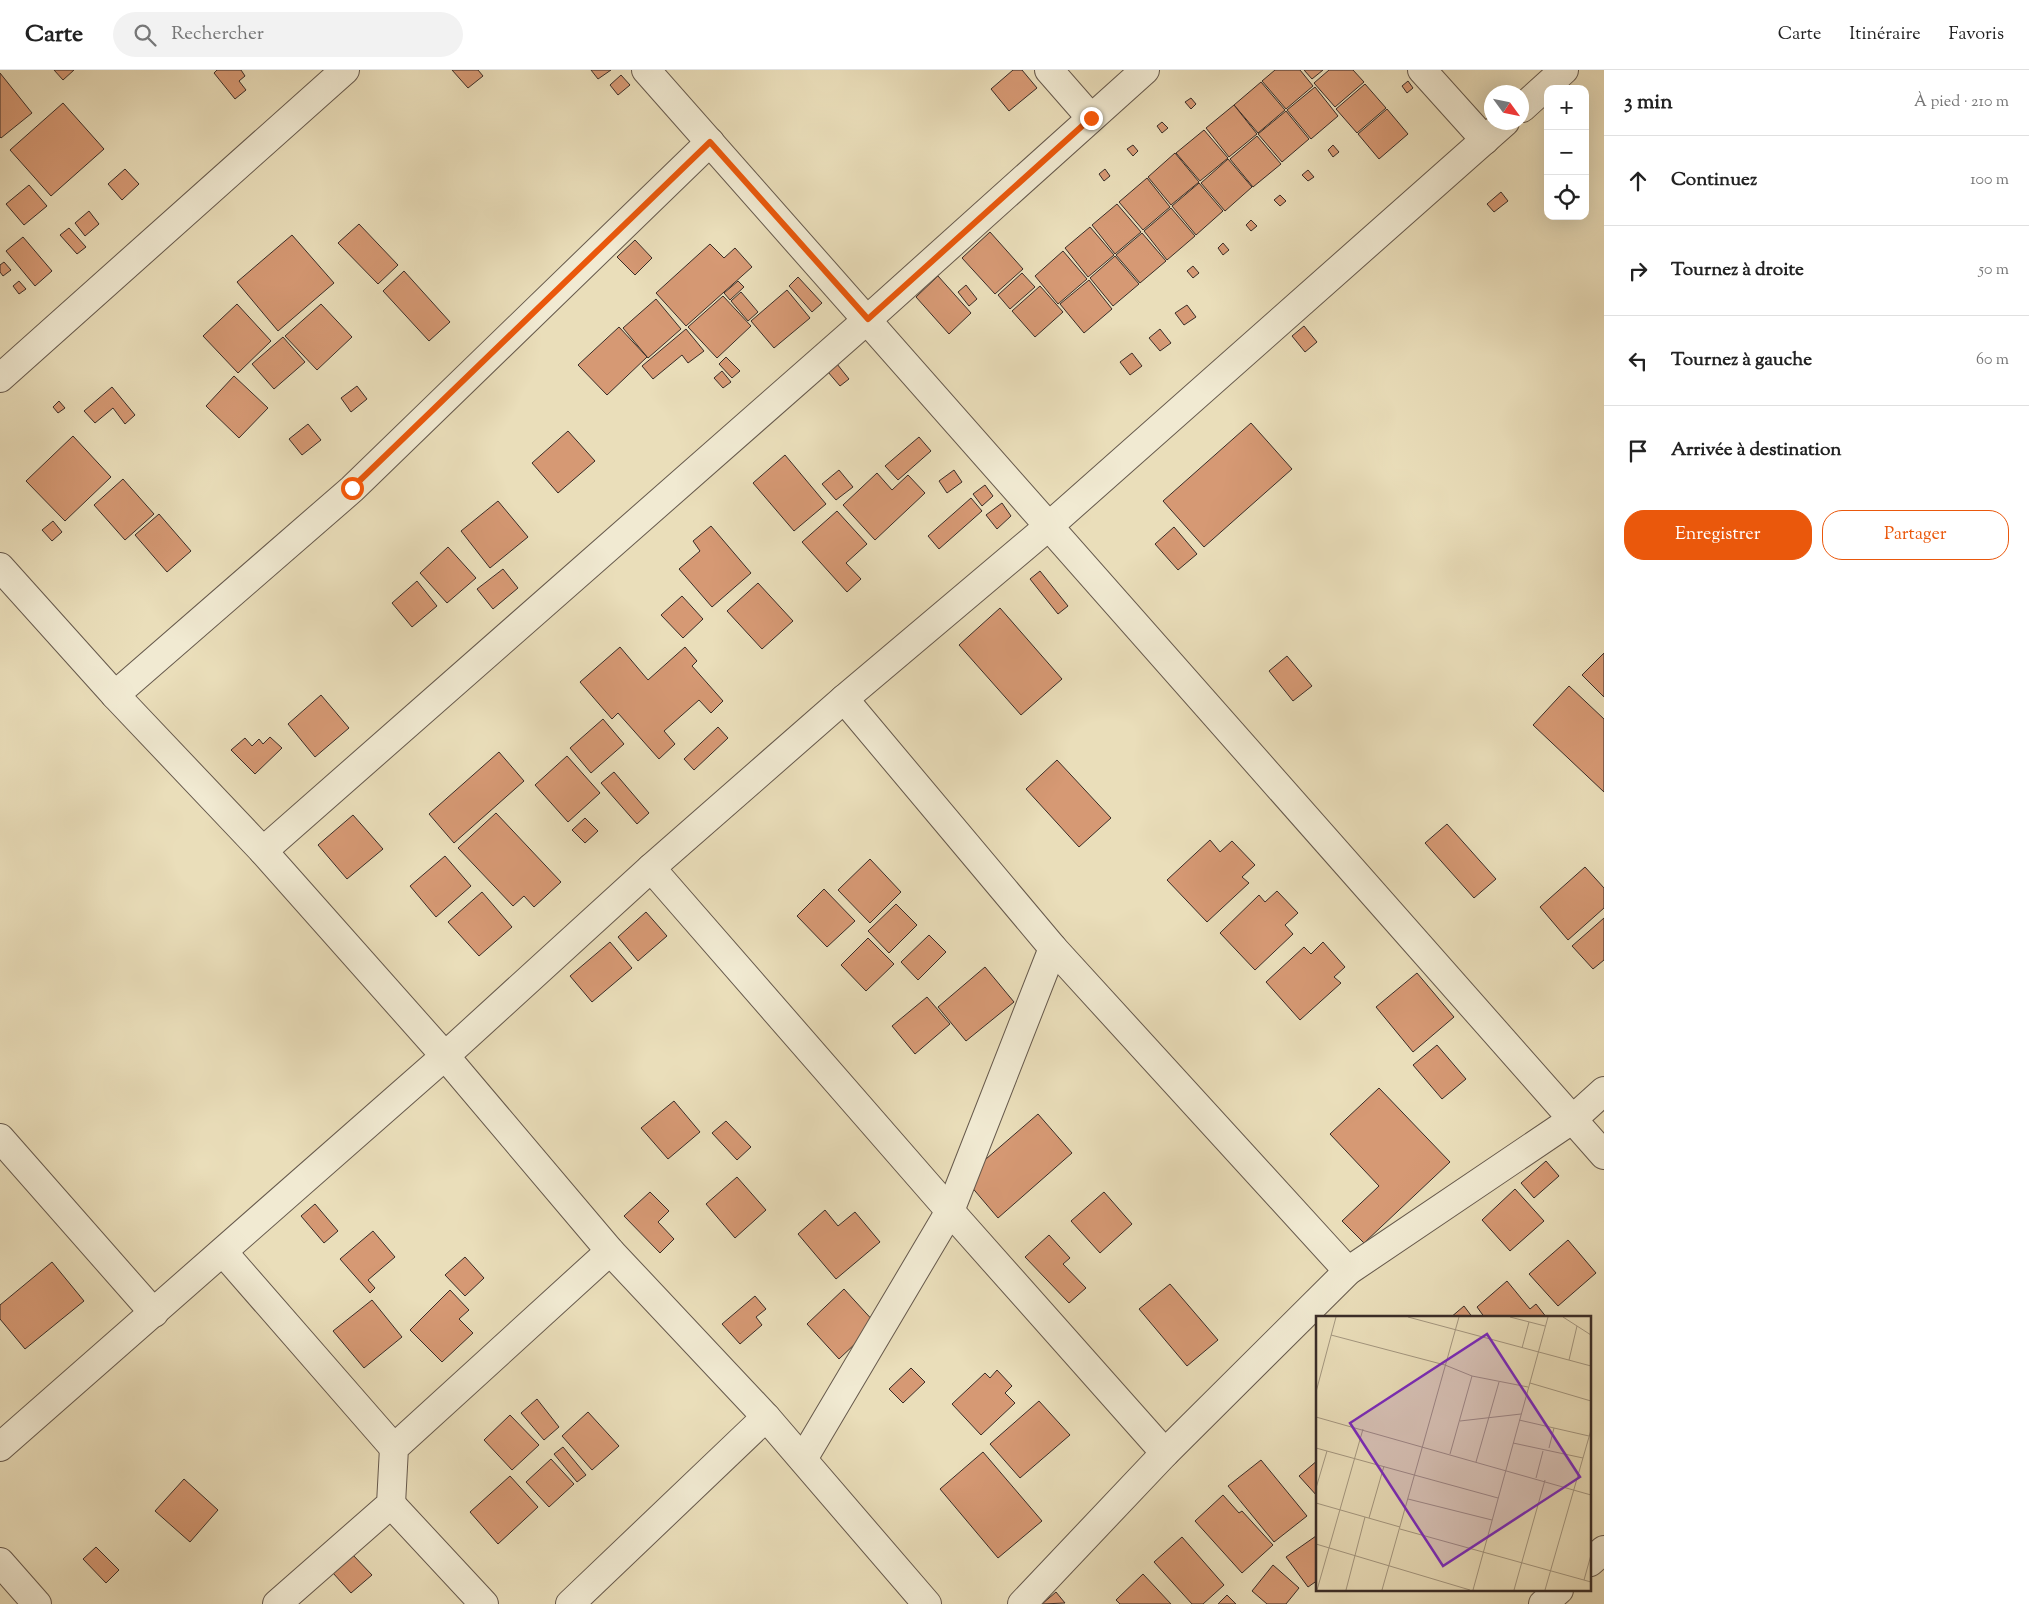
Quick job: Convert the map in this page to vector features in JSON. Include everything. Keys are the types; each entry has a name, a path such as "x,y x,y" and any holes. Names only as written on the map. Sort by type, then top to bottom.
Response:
{"street":[{"path":"0,378 345,70"},
{"path":"646,70 868,319 1604,1155"},
{"path":"1050,70 1091,118"},
{"path":"263,851 868,319 1145,70"},
{"path":"1422,70 1485,140"},
{"path":"1529,102 1564,70"},
{"path":"0,1447 445,1056 652,868 844,699 1050,526 1496,130"},
{"path":"115,695 352,488 710,142"},
{"path":"0,566 115,695 263,851 445,1056 610,1251 766,1417 927,1604"},
{"path":"844,699 1052,948 1348,1271"},
{"path":"652,868 950,1211 1165,1453"},
{"path":"803,1459 950,1211 1052,948"},
{"path":"1022,1604 1165,1453 1348,1271 1573,1119 1604,1091"},
{"path":"0,1138 154,1313"},
{"path":"277,1604 390,1504 394,1448 610,1251"},
{"path":"223,1252 394,1448"},
{"path":"570,1604 766,1417"},
{"path":"390,1504 484,1604"},
{"path":"1592,1560 1604,1550"},
{"path":"0,1562 37,1604"},
{"path":"1544,1604 1557,1592"}],"building":[{"path":"54,70 74,70 63,80"},
{"path":"217,70 241,70 245,76 239,81 246,90 235,99 214,73"},
{"path":"452,70 478,70 483,76 468,88"},
{"path":"591,70 611,70 598,79"},
{"path":"1013,70 1022,70 1037,88 1009,111 991,89"},
{"path":"1275,70 1300,70 1313,86 1286,109 1262,81"},
{"path":"1304,70 1323,70 1312,79"},
{"path":"1329,70 1353,70 1364,82 1335,107 1314,83"},
{"path":"0,73 32,113 1,138 0,137"},
{"path":"621,75 630,85 618,95 610,85"},
{"path":"1408,81 1413,88 1407,93 1402,86"},
{"path":"1261,82 1285,110 1258,133 1234,105"},
{"path":"1365,84 1386,108 1357,133 1336,109"},
{"path":"1315,87 1338,116 1311,139 1287,110"},
{"path":"1191,98 1196,104 1191,109 1185,102"},
{"path":"63,103 104,149 51,196 10,150"},
{"path":"1234,105 1257,134 1229,157 1206,128"},
{"path":"1387,109 1408,134 1379,159 1358,134"},
{"path":"1286,111 1309,139 1282,162 1258,134"},
{"path":"1162,122 1168,128 1162,133 1157,126"},
{"path":"1204,130 1228,158 1200,181 1176,153"},
{"path":"1257,136 1281,164 1253,187 1230,159"},
{"path":"1133,145 1138,151 1133,156 1127,149"},
{"path":"1333,145 1339,152 1333,157 1328,150"},
{"path":"1175,153 1199,182 1171,205 1148,177"},
{"path":"1228,159 1252,187 1225,211 1201,183"},
{"path":"125,169 139,184 122,200 108,184"},
{"path":"1105,169 1110,176 1104,181 1099,174"},
{"path":"1308,170 1314,177 1308,181 1302,175"},
{"path":"1147,178 1170,207 1143,230 1119,202"},
{"path":"1199,183 1223,211 1196,235 1172,206"},
{"path":"29,185 47,206 24,225 6,204"},
{"path":"1501,192 1508,201 1494,212 1487,204"},
{"path":"1280,195 1286,201 1280,206 1274,200"},
{"path":"1117,204 1141,232 1115,254 1092,225"},
{"path":"1171,208 1195,236 1167,260 1144,231"},
{"path":"89,211 99,224 85,236 75,223"},
{"path":"1251,220 1257,226 1251,231 1246,225"},
{"path":"359,224 398,265 378,284 338,243"},
{"path":"1090,227 1114,255 1088,277 1065,248"},
{"path":"69,228 86,247 77,254 60,235"},
{"path":"990,232 1023,269 995,294 962,258"},
{"path":"1142,233 1166,261 1140,283 1116,255"},
{"path":"292,235 334,283 278,331 237,282"},
{"path":"23,237 52,271 35,286 6,251"},
{"path":"635,240 652,258 635,275 617,257"},
{"path":"1223,243 1229,250 1223,255 1218,248"},
{"path":"710,244 724,258 735,248 752,267 686,326 656,293"},
{"path":"1063,251 1087,279 1058,304 1035,276"},
{"path":"1115,256 1139,284 1113,306 1090,278"},
{"path":"4,262 11,270 3,276 0,272 0,265"},
{"path":"1193,266 1199,273 1193,278 1187,271"},
{"path":"404,271 450,322 429,341 383,291"},
{"path":"1022,273 1035,287 1010,309 998,295"},
{"path":"938,276 971,313 949,334 916,297"},
{"path":"798,277 822,303 812,312 789,286"},
{"path":"1089,280 1112,309 1084,333 1060,304"},
{"path":"19,281 26,289 19,294 13,286"},
{"path":"738,281 744,287 730,300 724,293"},
{"path":"966,285 977,299 969,306 958,292"},
{"path":"1040,286 1063,312 1035,337 1012,311"},
{"path":"787,290 810,318 774,348 751,321"},
{"path":"741,292 758,312 748,321 731,301"},
{"path":"723,296 751,326 717,358 688,327"},
{"path":"656,299 681,329 648,358 623,328"},
{"path":"237,304 271,341 238,373 203,336"},
{"path":"321,304 352,337 317,370 285,336"},
{"path":"1187,305 1196,317 1184,325 1175,313"},
{"path":"1304,326 1317,342 1305,352 1292,336"},
{"path":"619,327 647,357 607,395 578,365"},
{"path":"686,329 704,351 688,363 682,355 653,379 642,366"},
{"path":"1160,329 1171,343 1160,351 1149,338"},
{"path":"283,337 305,362 274,389 252,364"},
{"path":"1132,353 1142,366 1130,375 1120,362"},
{"path":"726,357 740,371 732,378 719,364"},
{"path":"837,364 849,379 840,386 828,372"},
{"path":"722,371 731,382 723,388 714,378"},
{"path":"234,376 268,408 239,438 206,406"},
{"path":"357,386 367,399 351,412 341,398"},
{"path":"112,387 135,415 125,424 113,408 95,423 84,411"},
{"path":"59,401 65,408 58,413 53,407"},
{"path":"1251,423 1292,469 1204,547 1163,501"},
{"path":"308,424 321,440 302,455 289,439"},
{"path":"568,431 595,461 558,493 532,463"},
{"path":"73,436 111,477 65,521 26,481"},
{"path":"919,437 931,451 898,480 885,466"},
{"path":"785,455 826,504 794,531 753,483"},
{"path":"839,470 853,487 836,500 822,484"},
{"path":"954,470 962,482 947,493 939,481"},
{"path":"877,473 892,490 908,475 925,493 875,540 843,505"},
{"path":"123,479 154,514 125,540 94,505"},
{"path":"985,485 993,496 982,506 973,494"},
{"path":"971,498 982,511 939,549 928,536"},
{"path":"498,501 528,537 490,568 461,531"},
{"path":"1002,503 1011,516 997,529 986,515"},
{"path":"837,511 867,544 846,563 861,579 847,592 802,542"},
{"path":"159,514 191,551 167,572 135,535"},
{"path":"53,521 62,532 52,541 42,530"},
{"path":"711,526 751,573 712,607 679,569 700,551 693,541"},
{"path":"1174,527 1197,554 1178,570 1155,544"},
{"path":"448,547 476,578 447,603 420,573"},
{"path":"503,569 518,588 493,609 477,589"},
{"path":"1040,571 1068,606 1058,614 1030,579"},
{"path":"417,581 437,606 412,627 392,603"},
{"path":"758,583 793,621 762,649 727,611"},
{"path":"682,596 703,619 683,638 661,615"},
{"path":"1000,608 1062,679 1021,715 959,645"},
{"path":"620,647 648,680 685,647 697,661 692,666 723,701 711,713 699,700 664,731 675,744 659,759 618,713 612,719 580,682"},
{"path":"1604,653 1604,697 1582,675"},
{"path":"1287,656 1312,686 1293,701 1269,671"},
{"path":"1569,686 1604,719 1604,792 1533,725"},
{"path":"321,695 349,728 315,757 288,724"},
{"path":"603,719 624,744 591,773 570,748"},
{"path":"718,727 728,738 694,770 684,759"},
{"path":"270,737 282,748 255,774 231,750 245,738 252,746 259,739 263,744"},
{"path":"499,752 524,781 454,843 429,814"},
{"path":"567,756 600,793 568,822 535,785"},
{"path":"1057,760 1111,818 1079,847 1026,789"},
{"path":"614,772 649,813 637,824 601,783"},
{"path":"496,813 561,882 534,907 524,896 513,906 458,848"},
{"path":"353,815 383,849 347,879 318,845"},
{"path":"585,818 598,831 585,843 572,830"},
{"path":"1447,824 1496,879 1474,898 1425,843"},
{"path":"1210,840 1220,852 1232,841 1255,865 1242,877 1249,883 1207,922 1167,880"},
{"path":"445,856 471,886 436,917 410,886"},
{"path":"870,859 901,892 870,923 838,890"},
{"path":"1585,867 1604,888 1604,908 1568,940 1540,907"},
{"path":"824,889 855,921 827,947 797,916"},
{"path":"1277,891 1298,913 1285,925 1293,934 1255,970 1220,933 1259,895 1265,902"},
{"path":"482,892 512,927 479,956 448,922"},
{"path":"896,904 917,925 889,953 868,931"},
{"path":"646,912 667,936 638,961 618,937"},
{"path":"1604,918 1604,960 1593,969 1572,946"},
{"path":"929,935 946,952 918,980 901,962"},
{"path":"868,938 894,964 866,991 841,965"},
{"path":"610,942 632,968 592,1002 570,976"},
{"path":"1323,942 1345,967 1334,977 1341,983 1300,1020 1266,982 1304,947 1311,954"},
{"path":"985,967 1014,1002 966,1041 938,1007"},
{"path":"1417,973 1454,1017 1413,1052 1376,1007"},
{"path":"927,997 950,1024 915,1054 892,1026"},
{"path":"1437,1045 1466,1079 1442,1099 1413,1065"},
{"path":"1379,1088 1450,1162 1364,1243 1342,1221 1379,1186 1330,1134"},
{"path":"674,1101 700,1132 668,1159 641,1128"},
{"path":"1038,1114 1072,1153 998,1218 964,1178"},
{"path":"726,1121 751,1147 737,1160 712,1133"},
{"path":"1546,1161 1559,1176 1534,1198 1521,1183"},
{"path":"737,1177 766,1210 735,1238 706,1204"},
{"path":"1515,1189 1544,1221 1510,1251 1482,1220"},
{"path":"650,1192 669,1211 658,1222 674,1239 660,1253 624,1216"},
{"path":"1104,1192 1132,1224 1100,1253 1071,1221"},
{"path":"315,1204 338,1231 324,1243 301,1216"},
{"path":"825,1210 838,1226 855,1212 880,1242 836,1279 798,1234"},
{"path":"373,1231 395,1257 368,1280 375,1288 370,1293 340,1259"},
{"path":"1049,1235 1070,1258 1063,1264 1086,1288 1069,1303 1025,1257"},
{"path":"1568,1240 1596,1273 1558,1306 1529,1274"},
{"path":"465,1257 484,1278 465,1296 445,1275"},
{"path":"52,1262 84,1301 25,1349 0,1319 0,1305"},
{"path":"1507,1281 1530,1309 1536,1304 1545,1316 1484,1316 1477,1307"},
{"path":"1170,1284 1218,1340 1187,1366 1139,1309"},
{"path":"844,1289 876,1324 839,1359 807,1324"},
{"path":"450,1290 469,1310 459,1319 473,1333 442,1362 410,1330"},
{"path":"755,1296 766,1309 756,1317 762,1325 740,1344 722,1324"},
{"path":"372,1300 402,1337 364,1368 333,1331"},
{"path":"1464,1306 1472,1316 1452,1316"},
{"path":"911,1368 925,1382 903,1403 889,1389"},
{"path":"997,1370 1012,1386 1005,1393 1015,1403 981,1435 952,1404 985,1373 990,1378"},
{"path":"537,1399 559,1427 544,1440 521,1413"},
{"path":"1039,1401 1070,1435 1020,1478 990,1444"},
{"path":"588,1412 619,1446 592,1470 562,1436"},
{"path":"510,1415 539,1445 512,1470 484,1440"},
{"path":"563,1447 586,1475 577,1482 554,1454"},
{"path":"983,1452 1042,1521 998,1558 940,1489"},
{"path":"551,1459 574,1484 549,1507 526,1482"},
{"path":"1261,1460 1307,1516 1274,1542 1228,1486"},
{"path":"1316,1462 1316,1495 1299,1476"},
{"path":"510,1476 538,1507 498,1544 470,1512"},
{"path":"184,1479 218,1510 190,1542 155,1511"},
{"path":"1223,1495 1239,1513 1242,1511 1273,1545 1242,1573 1195,1521"},
{"path":"1316,1536 1316,1581 1308,1587 1286,1557"},
{"path":"1182,1537 1224,1585 1203,1604 1192,1604 1154,1562"},
{"path":"96,1547 119,1570 106,1583 83,1559"},
{"path":"352,1554 372,1575 351,1593 333,1573"},
{"path":"1273,1565 1299,1588 1286,1604 1267,1604 1252,1591"},
{"path":"1143,1574 1171,1604 1120,1604 1116,1600"},
{"path":"1056,1592 1065,1603 1042,1604"},
{"path":"1227,1595 1236,1604 1218,1604"}],"route":[{"path":"352,488 710,142 868,319 1091,118"}]}
